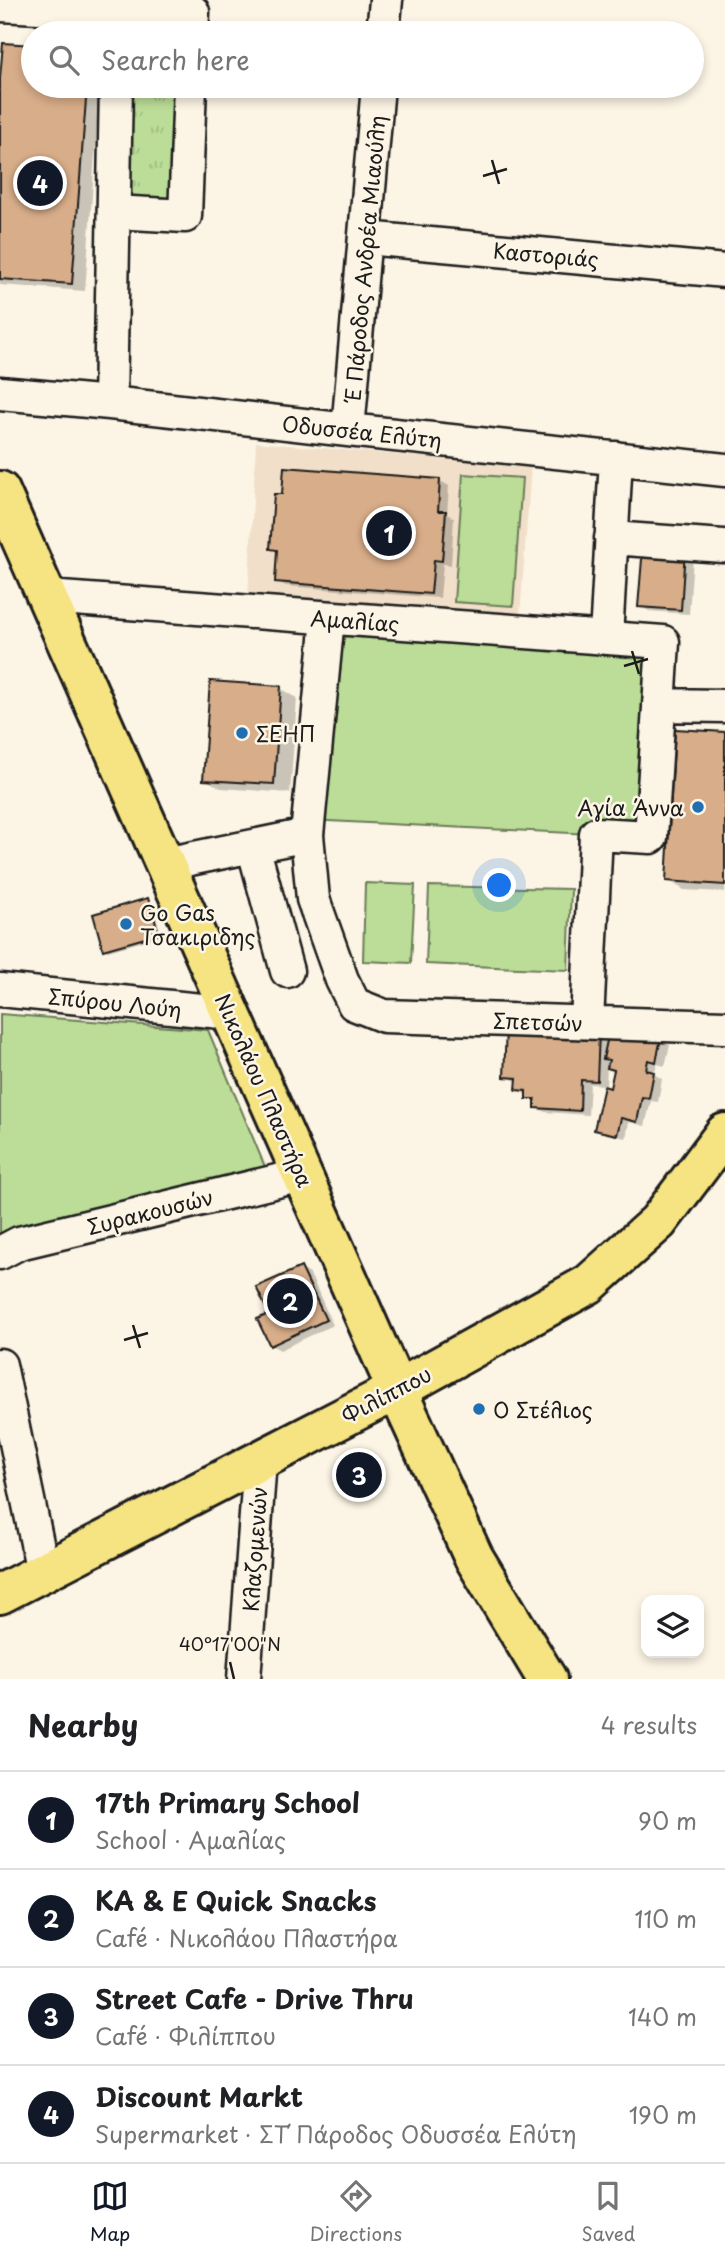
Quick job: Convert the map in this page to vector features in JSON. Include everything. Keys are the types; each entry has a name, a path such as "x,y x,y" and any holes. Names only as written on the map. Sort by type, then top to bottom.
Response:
{"main road":[{"name":"Νικολάου Πλαστήρα","path":"0,491 473,1556 547,1679"},
{"name":"Φιλίππου","path":"0,1594 397,1390 589,1284 658,1222 725,1133"}],"street":[{"path":"384,21 386,0"},
{"path":"0,5 110,21"},
{"path":"124,21 192,12 192,21"},
{"path":"110,402 116,98"},
{"path":"114,212 185,216 190,98"},
{"name":"Ε΄ Πάροδος Ανδρέα Μιαούλη","path":"348,430 378,98"},
{"name":"Καστοριάς","path":"366,238 725,271"},
{"name":"Οδυσσέα Ελύτη","path":"0,393 110,402 725,470"},
{"path":"606,638 616,458"},
{"path":"611,538 723,546"},
{"name":"Αμαλίας","path":"47,597 663,642 659,705"},
{"path":"165,864 307,835 328,618"},
{"path":"587,1023 596,834 651,837 659,705 725,706"},
{"name":"Σπετσών","path":"307,835 313,899 342,980 354,1004 384,1016 725,1027"},
{"path":"253,846 288,971"},
{"name":"Σπύρου Λούη","path":"0,990 231,1013"},
{"name":"Συρακουσών","path":"0,1254 19,1243 302,1175"},
{"path":"0,1365 43,1572"},
{"name":"Κλαζομενών","path":"244,1679 260,1460"}],"shaded area":[{"path":"256,442 531,467 520,617 248,598"}],"green space":[{"path":"132,98 178,98 174,202 128,200"},
{"path":"463,474 522,478 513,606 454,602"},
{"path":"328,618 663,642 651,837 309,820"},
{"path":"365,883 415,885 411,963 363,961"},
{"path":"429,886 571,889 568,970 426,964"},
{"path":"0,1014 208,1030 268,1174 0,1239"}],"building":[{"path":"3,43 21,44 21,98 86,98 72,284 0,279 0,78"},
{"path":"284,467 440,479 438,511 446,511 442,561 434,560 431,594 275,582 277,550 270,549 274,494 282,494"},
{"path":"643,547 685,550 681,610 638,607"},
{"name":"ΣΕΗΠ","path":"210,681 281,686 274,784 203,780"},
{"name":"Αγία Άννα","path":"675,729 725,732 725,885 666,881"},
{"name":"Go Gas Τσακιριδης","path":"148,898 159,934 103,950 93,914"},
{"path":"506,1027 599,1032 597,1081 581,1080 580,1111 535,1108 535,1099 526,1099 526,1091 516,1090 517,1078 504,1077"},
{"path":"610,1027 661,1038 656,1062 648,1060 646,1070 654,1072 649,1098 642,1097 637,1122 621,1118 617,1135 594,1130 604,1086 610,1088 614,1070 607,1068 609,1060 603,1059"},
{"path":"301,1267 326,1320 270,1346 257,1319 269,1314 256,1287"}],"place":[{"name":"Discount Markt","path":"40,183"},
{"name":"17th Primary School","path":"389,533"},
{"name":"ΣΕΗΠ","path":"242,733"},
{"name":"Αγία Άννα","path":"698,807"},
{"name":"Go Gas Τσακιριδης","path":"126,924"},
{"name":"KA & E Quick Snacks","path":"290,1301"},
{"name":"Ο Στέλιος","path":"479,1409"},
{"name":"Street Cafe - Drive Thru","path":"359,1475"}]}
